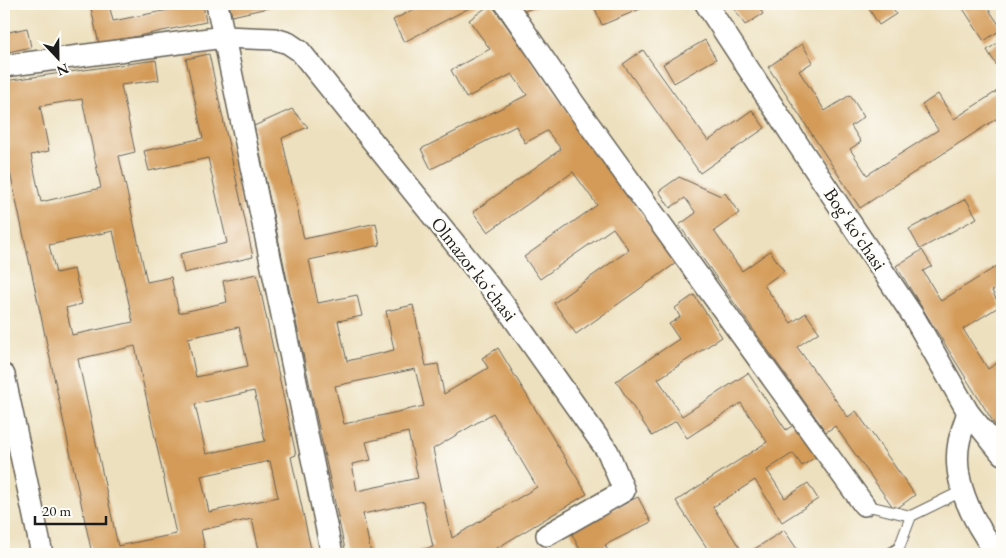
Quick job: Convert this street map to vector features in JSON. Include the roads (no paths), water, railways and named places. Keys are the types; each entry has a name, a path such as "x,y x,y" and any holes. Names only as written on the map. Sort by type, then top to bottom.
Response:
{"street":[{"path":"217,4 332,554"},
{"path":"506,4 575,105 864,505"},
{"name":"Bogʻ koʻchasi","path":"706,4 915,319 968,412 1002,454"},
{"path":"4,66 224,37"},
{"name":"Olmazor koʻchasi","path":"224,37 275,39 288,43 300,51 502,302 608,452 624,491 547,535"},
{"path":"4,375 42,554"},
{"path":"968,412 958,443 958,468 962,491 966,505 997,554"}],"lane":[{"path":"864,505 911,516 962,491"},
{"path":"889,554 898,548 911,516"}]}
